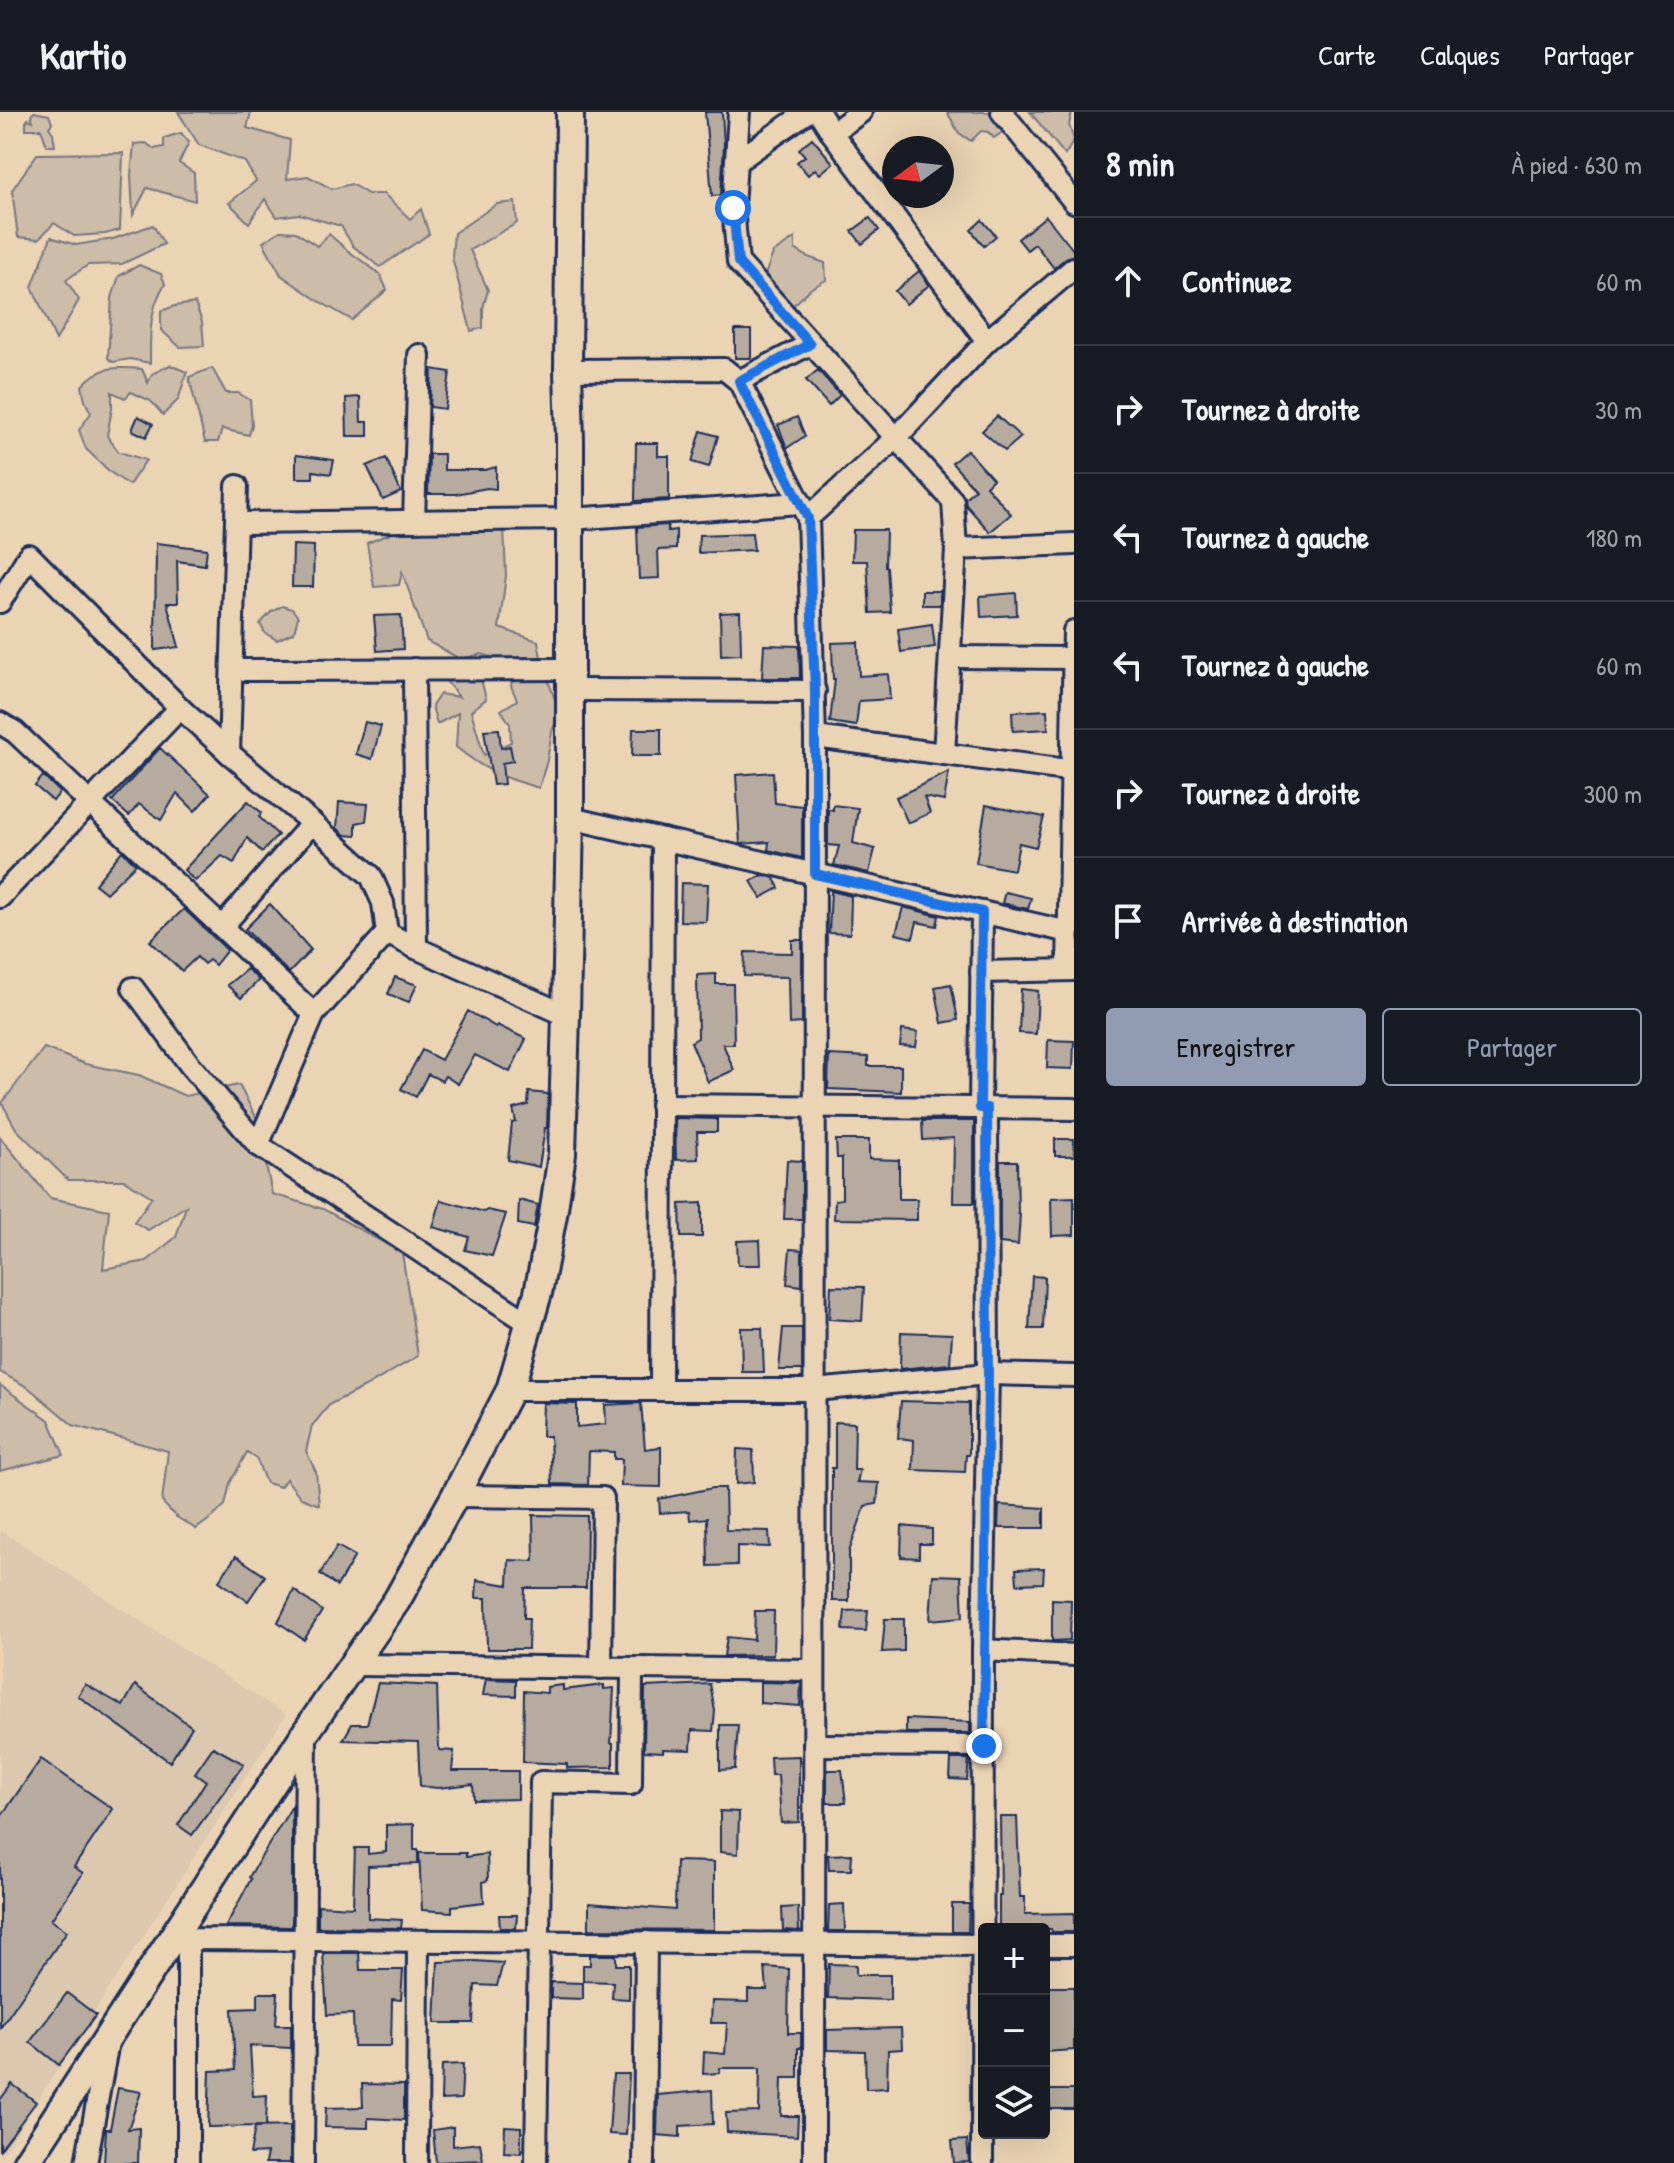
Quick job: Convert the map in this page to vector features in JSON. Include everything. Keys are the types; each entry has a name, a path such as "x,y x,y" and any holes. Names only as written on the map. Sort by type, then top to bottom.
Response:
{"street":[{"path":"26,2163 110,2031 179,1938 306,1732 397,1600 510,1390 538,1293 562,1154 566,1015 570,818 570,112"},
{"path":"739,112 733,208 738,262 953,501 956,549 944,754"},
{"path":"736,162 807,112"},
{"path":"816,112 987,341"},
{"path":"832,133 861,112"},
{"path":"1002,112 1074,202"},
{"path":"237,523 570,519 804,511 897,437 987,341 1074,268"},
{"path":"739,381 810,344"},
{"path":"414,521 419,355"},
{"path":"568,370 724,369 739,381 804,511 815,691 814,2163"},
{"path":"229,753 237,486"},
{"path":"956,549 1074,544"},
{"path":"0,602 29,555 180,708 371,876 383,903 387,933 314,1014 258,1145"},
{"path":"981,972 1071,970 1074,631"},
{"path":"951,657 1074,658"},
{"path":"232,670 414,669 570,680 815,691"},
{"path":"414,669 416,948"},
{"path":"0,897 180,708"},
{"path":"0,723 15,732 314,1014"},
{"path":"815,737 1073,771"},
{"path":"570,818 1069,932"},
{"path":"222,927 312,823"},
{"path":"661,1390 663,839"},
{"path":"982,912 988,1374 983,1650 984,1923"},
{"path":"387,933 566,1015"},
{"path":"133,988 190,1065 258,1145 529,1323"},
{"path":"661,1105 1074,1109"},
{"path":"510,1390 814,1390 988,1374 1074,1376"},
{"path":"455,1496 603,1498 601,1668"},
{"path":"983,1650 1074,1655"},
{"path":"353,1665 814,1670"},
{"path":"536,2163 541,1782 631,1784 632,1668"},
{"path":"303,2163 306,1732"},
{"path":"814,1745 984,1746"},
{"path":"179,1938 978,1945"},
{"path":"179,1938 188,2163"},
{"path":"417,2163 418,1941"},
{"path":"644,2163 646,1942"},
{"path":"1050,1945 1074,1945"},
{"path":"982,2163 984,1995"},
{"path":"86,2163 110,2031"}],"shaded area":[{"path":"34,112 49,115 55,146 47,146 41,129 26,129 26,122 28,119 33,121 31,115"},
{"path":"178,112 251,112 247,128 290,140 287,179 308,176 332,189 351,184 368,194 384,194 410,219 421,209 429,234 380,267 353,246 341,226 299,214 277,217 265,199 249,223 229,203 256,181 245,162 199,145"},
{"path":"947,112 1014,112 1005,130 994,138 988,132 981,131 971,141 959,133"},
{"path":"1030,112 1072,112 1069,125 1074,140 1065,155"},
{"path":"181,133 189,142 179,163 194,173 195,201 147,188 133,215 131,175 134,144 146,143 154,149 164,147 164,138"},
{"path":"123,153 120,230 74,236 54,223 39,239 18,237 12,190 37,154"},
{"path":"515,202 517,223 470,250 488,290 483,308 483,328 471,331 452,257 454,233 497,204"},
{"path":"153,225 164,244 122,264 88,265 66,280 79,300 56,340 32,287 51,237 76,245 113,239"},
{"path":"280,231 296,232 317,246 329,234 380,274 387,290 352,320 281,275 263,242"},
{"path":"795,238 795,249 825,263 826,280 810,289 793,306 773,297 765,275 773,253"},
{"path":"139,265 161,274 165,284 153,312 150,363 130,359 113,362 108,358 112,298 119,276"},
{"path":"195,303 202,322 204,346 180,347 161,330 161,311"},
{"path":"170,365 187,372 178,400 163,415 151,401 131,392 125,398 112,392 107,436 119,452 146,460 129,485 86,449 79,430 91,413 82,386 95,374 117,368 142,369 148,383 152,374"},
{"path":"212,368 226,393 238,393 250,400 252,425 249,435 222,429 218,442 205,442 189,377"},
{"path":"415,524 504,526 506,576 499,628 538,641 543,669 482,654 460,659 427,641 402,572 399,585 374,587 367,543"},
{"path":"282,606 292,609 298,617 294,632 277,640 265,633 260,624"},
{"path":"450,659 479,671 486,699 471,711 484,755 511,742 510,724 501,710 517,700 511,686 513,675 547,677 559,711 539,788 495,773 456,747 458,713 437,724 432,706 440,694 459,697 437,670"},
{"path":"44,1048 85,1064 139,1075 185,1096 239,1085 256,1117 272,1194 323,1209 402,1253 418,1356 330,1404 312,1426 306,1451 316,1472 319,1505 301,1498 286,1479 280,1487 266,1483 256,1458 247,1452 230,1483 225,1505 196,1529 175,1516 162,1502 168,1451 73,1425 29,1388 0,1372 0,1137 50,1198 109,1210 103,1269 147,1261 176,1237 186,1206 148,1230 134,1222 152,1197 124,1180 68,1180 16,1129 2,1103"},
{"path":"0,1385 49,1420 64,1455 0,1471"},
{"path":"0,1530 286,1715 0,2158"}],"building":[{"path":"705,112 722,112 721,195 712,196"},
{"path":"812,138 833,163 820,174 815,169 808,175 797,162 805,156 799,149"},
{"path":"1046,216 1074,251 1074,255 1054,268 1035,244 1027,250 1018,239"},
{"path":"870,218 879,230 862,244 852,231"},
{"path":"982,220 996,236 984,246 971,230"},
{"path":"919,271 929,285 906,304 895,291"},
{"path":"735,330 751,330 751,358 735,358"},
{"path":"432,369 450,372 445,409 430,407"},
{"path":"818,370 840,395 829,406 806,380"},
{"path":"360,397 361,422 368,422 368,436 347,436 346,398"},
{"path":"138,416 153,424 146,437 132,430"},
{"path":"997,416 1021,437 1005,451 982,431"},
{"path":"797,417 805,436 787,448 778,425"},
{"path":"701,431 718,436 709,467 692,462"},
{"path":"636,443 658,443 658,456 669,456 669,499 635,501"},
{"path":"967,450 993,479 986,486 1011,514 990,532 966,505 965,498 975,489 952,463"},
{"path":"429,454 444,454 444,470 496,467 496,489 428,494"},
{"path":"296,455 334,460 331,474 313,471 313,478 296,478"},
{"path":"386,458 401,492 383,500 367,466"},
{"path":"668,525 668,531 676,530 676,549 658,550 659,578 639,579 637,527"},
{"path":"853,530 886,530 885,567 890,612 870,613 867,561 852,561"},
{"path":"752,533 754,550 698,553 699,535"},
{"path":"156,543 207,549 205,565 177,561 178,603 167,603 179,647 155,650"},
{"path":"293,545 314,546 313,587 292,587"},
{"path":"922,591 940,591 940,605 922,605"},
{"path":"1016,593 1017,615 981,617 980,596"},
{"path":"740,612 741,654 721,655 720,613"},
{"path":"401,615 403,649 377,651 374,616"},
{"path":"932,624 935,647 901,652 898,629"},
{"path":"858,642 859,676 888,674 890,699 859,701 856,726 830,722 835,679 832,643"},
{"path":"764,645 799,646 800,678 762,678"},
{"path":"1047,710 1048,729 1013,731 1012,712"},
{"path":"365,722 381,726 372,759 356,754"},
{"path":"499,729 501,748 510,746 513,761 502,763 504,784 493,785 484,730"},
{"path":"633,729 661,729 661,756 632,756"},
{"path":"160,748 210,794 195,811 177,793 161,820 139,804 129,816 112,801"},
{"path":"773,772 775,803 802,806 802,858 768,850 769,842 740,844 736,775"},
{"path":"949,772 944,801 924,797 930,813 908,823 896,797"},
{"path":"43,776 60,792 53,801 35,786"},
{"path":"248,801 262,813 259,817 278,835 262,852 247,838 234,863 222,856 195,881 184,870"},
{"path":"339,802 368,804 366,821 356,823 356,836 345,835 337,828"},
{"path":"833,805 858,808 853,843 875,849 869,873 834,865 839,846 828,845 828,809 833,810"},
{"path":"986,805 1044,817 1036,847 1019,843 1014,870 976,863"},
{"path":"122,851 136,864 106,893 95,884"},
{"path":"763,875 774,878 779,888 761,898 751,881"},
{"path":"681,883 708,884 706,922 680,921"},
{"path":"831,891 851,896 850,934 829,933"},
{"path":"1005,892 1031,898 1028,909 1002,903"},
{"path":"270,904 311,950 289,973 245,929"},
{"path":"903,907 939,916 937,926 917,922 913,938 896,934"},
{"path":"184,909 227,950 215,965 209,960 204,964 197,957 182,971 150,941"},
{"path":"792,940 802,940 802,1023 789,1024 788,977 744,976 745,952 792,953"},
{"path":"247,969 259,980 241,998 227,985"},
{"path":"716,974 716,984 733,984 734,1044 723,1044 734,1070 708,1082 691,1042 698,1038 697,975"},
{"path":"395,977 417,985 409,1002 388,994"},
{"path":"951,984 958,1020 942,1023 935,987"},
{"path":"1021,989 1038,991 1036,1034 1019,1033"},
{"path":"468,1011 526,1039 510,1072 475,1055 458,1084 445,1076 442,1081 428,1074 416,1097 401,1089 422,1050 441,1060"},
{"path":"902,1030 918,1032 916,1047 900,1046"},
{"path":"1048,1040 1074,1041 1073,1069 1047,1068"},
{"path":"829,1055 868,1057 868,1066 901,1066 901,1092 828,1089"},
{"path":"529,1092 548,1094 547,1128 539,1167 508,1160 512,1123 516,1122 513,1109 528,1105"},
{"path":"675,1118 717,1119 717,1132 697,1132 698,1159 676,1160"},
{"path":"922,1121 974,1121 974,1203 953,1203 954,1138 923,1140"},
{"path":"1055,1139 1074,1139 1074,1156 1055,1156"},
{"path":"836,1140 869,1140 869,1159 899,1160 899,1199 917,1199 917,1220 834,1219 835,1200 842,1199 842,1158 837,1158"},
{"path":"787,1160 802,1161 802,1219 784,1219"},
{"path":"1000,1161 1017,1161 1018,1245 1000,1243"},
{"path":"1074,1197 1074,1235 1052,1236 1051,1198"},
{"path":"441,1200 484,1212 506,1214 492,1256 465,1250 469,1237 433,1227"},
{"path":"519,1200 538,1205 534,1227 518,1224"},
{"path":"702,1203 702,1237 681,1237 680,1204"},
{"path":"760,1240 761,1265 738,1265 737,1241"},
{"path":"790,1249 802,1250 802,1286 787,1284"},
{"path":"1032,1276 1045,1277 1043,1329 1029,1329"},
{"path":"831,1286 864,1287 862,1321 829,1319"},
{"path":"741,1328 762,1328 764,1372 742,1372"},
{"path":"783,1328 802,1328 802,1370 779,1370"},
{"path":"901,1332 952,1334 950,1364 900,1369"},
{"path":"901,1401 969,1403 969,1455 966,1455 965,1472 913,1470 914,1440 898,1438"},
{"path":"543,1403 577,1404 577,1427 606,1424 605,1405 641,1403 645,1449 661,1447 661,1487 621,1486 622,1459 614,1459 614,1452 589,1451 588,1485 552,1484 550,1436 542,1436"},
{"path":"835,1422 855,1423 854,1470 860,1470 857,1482 879,1483 877,1504 865,1506 849,1552 849,1601 832,1601"},
{"path":"737,1449 753,1450 754,1482 736,1484"},
{"path":"725,1488 726,1530 769,1531 770,1547 737,1546 737,1565 708,1566 707,1518 690,1520 689,1511 660,1513 659,1499"},
{"path":"999,1505 1044,1508 1044,1528 998,1528"},
{"path":"533,1515 587,1516 586,1588 525,1588 524,1618 529,1618 528,1649 487,1649 486,1598 476,1598 477,1580 508,1585 509,1560 534,1561"},
{"path":"902,1526 932,1529 932,1544 919,1544 919,1558 901,1557"},
{"path":"337,1546 355,1556 337,1586 320,1574"},
{"path":"236,1556 265,1576 248,1601 219,1581"},
{"path":"1044,1568 1043,1583 1017,1584 1016,1569"},
{"path":"933,1575 961,1576 963,1617 930,1620"},
{"path":"294,1590 322,1611 304,1640 278,1622"},
{"path":"1052,1599 1071,1600 1070,1640 1052,1641"},
{"path":"868,1610 866,1631 843,1630 845,1611"},
{"path":"755,1611 774,1611 773,1655 724,1656 727,1637 754,1640"},
{"path":"885,1619 904,1619 904,1651 882,1652"},
{"path":"486,1679 516,1680 516,1696 483,1695"},
{"path":"760,1682 801,1683 800,1706 760,1703"},
{"path":"378,1683 437,1686 439,1750 454,1751 452,1771 518,1771 518,1799 474,1800 473,1784 438,1788 420,1786 418,1742 343,1740 352,1724 367,1724"},
{"path":"85,1684 123,1706 135,1685 192,1727 170,1762 78,1696"},
{"path":"710,1684 715,1711 713,1731 692,1730 691,1750 644,1751 645,1687"},
{"path":"563,1685 563,1690 604,1685 604,1689 614,1688 613,1767 567,1768 567,1764 523,1762 524,1691 547,1693 547,1687"},
{"path":"906,1719 970,1722 970,1733 906,1733"},
{"path":"720,1725 738,1725 735,1769 720,1770"},
{"path":"213,1747 244,1764 192,1835 178,1825 206,1781 195,1773"},
{"path":"799,1756 799,1822 781,1823 778,1775 771,1775 770,1757"},
{"path":"41,1759 113,1809 74,1867 83,1873 51,1920 67,1931 0,2028 0,1818"},
{"path":"951,1759 969,1759 967,1780 950,1779"},
{"path":"827,1770 842,1770 846,1803 827,1803"},
{"path":"292,1806 292,1927 226,1926 251,1879 249,1877"},
{"path":"720,1811 739,1812 738,1854 720,1852"},
{"path":"1000,1817 1017,1817 1020,1897 1025,1897 1025,1914 1074,1913 1074,1932 1052,1932 1050,1923 999,1923"},
{"path":"414,1824 414,1850 418,1850 418,1864 368,1866 368,1918 402,1920 401,1928 318,1927 318,1905 353,1907 355,1848 368,1848 368,1854 386,1852 386,1825"},
{"path":"419,1853 466,1853 466,1857 487,1854 488,1880 483,1882 484,1902 452,1906 452,1912 422,1910"},
{"path":"852,1854 851,1870 829,1870 828,1855"},
{"path":"676,1861 714,1862 714,1930 589,1929 589,1903 675,1910"},
{"path":"844,1904 845,1931 828,1931 829,1905"},
{"path":"952,1904 969,1904 968,1932 952,1932"},
{"path":"798,1907 799,1931 783,1930 782,1908"},
{"path":"499,1915 517,1915 516,1928 500,1928"},
{"path":"323,1953 359,1953 360,1970 403,1970 401,2000 392,1999 391,2046 354,2046 353,2014 327,2015"},
{"path":"590,1955 616,1955 616,1965 629,1965 629,1999 612,1998 613,1982 583,1981 583,1965 590,1965"},
{"path":"438,1962 503,1963 497,1986 475,1985 473,2023 435,2023"},
{"path":"829,1964 856,1965 856,1975 890,1975 890,2000 828,1998"},
{"path":"765,1967 789,1969 788,2033 801,2033 801,2048 798,2048 798,2078 782,2078 781,2116 798,2116 797,2136 727,2132 726,2113 759,2112 760,2068 720,2068 720,2073 703,2074 704,2052 725,2054 727,2023 711,2023 712,2001 748,2002 748,1990 767,1990"},
{"path":"551,1982 583,1983 583,1999 551,1998"},
{"path":"1050,1987 1074,1987 1074,2050 1050,2052"},
{"path":"67,1993 96,2015 59,2065 30,2042"},
{"path":"258,1993 278,1993 276,2025 291,2025 291,2048 250,2046 253,2096 267,2095 266,2126 208,2127 210,2071 235,2070 232,2009 258,2008"},
{"path":"901,2028 902,2049 888,2050 887,2088 866,2089 865,2051 827,2050 827,2030"},
{"path":"463,2064 461,2099 441,2100 442,2065"},
{"path":"613,2074 629,2074 626,2135 609,2134"},
{"path":"12,2084 36,2102 0,2150 0,2100"},
{"path":"362,2084 404,2085 404,2120 368,2118 368,2128 325,2127 326,2108 363,2107"},
{"path":"118,2088 141,2092 128,2129 139,2128 138,2163 104,2163 106,2129 110,2129"},
{"path":"712,2090 713,2124 680,2126 680,2137 657,2135 658,2095"},
{"path":"1050,2090 1074,2090 1074,2109 1050,2109"},
{"path":"290,2126 290,2163 265,2163 267,2153 250,2154 255,2127"},
{"path":"505,2126 521,2127 521,2153 504,2152"},
{"path":"453,2127 453,2146 480,2143 483,2160 436,2162 433,2130"},
{"path":"967,2140 969,2162 954,2163 952,2141"}],"route":[{"path":"733,208 738,262 810,344 739,381 808,518 815,691 815,874 982,912 980,1108 987,1108 988,1374 984,1746"}]}
